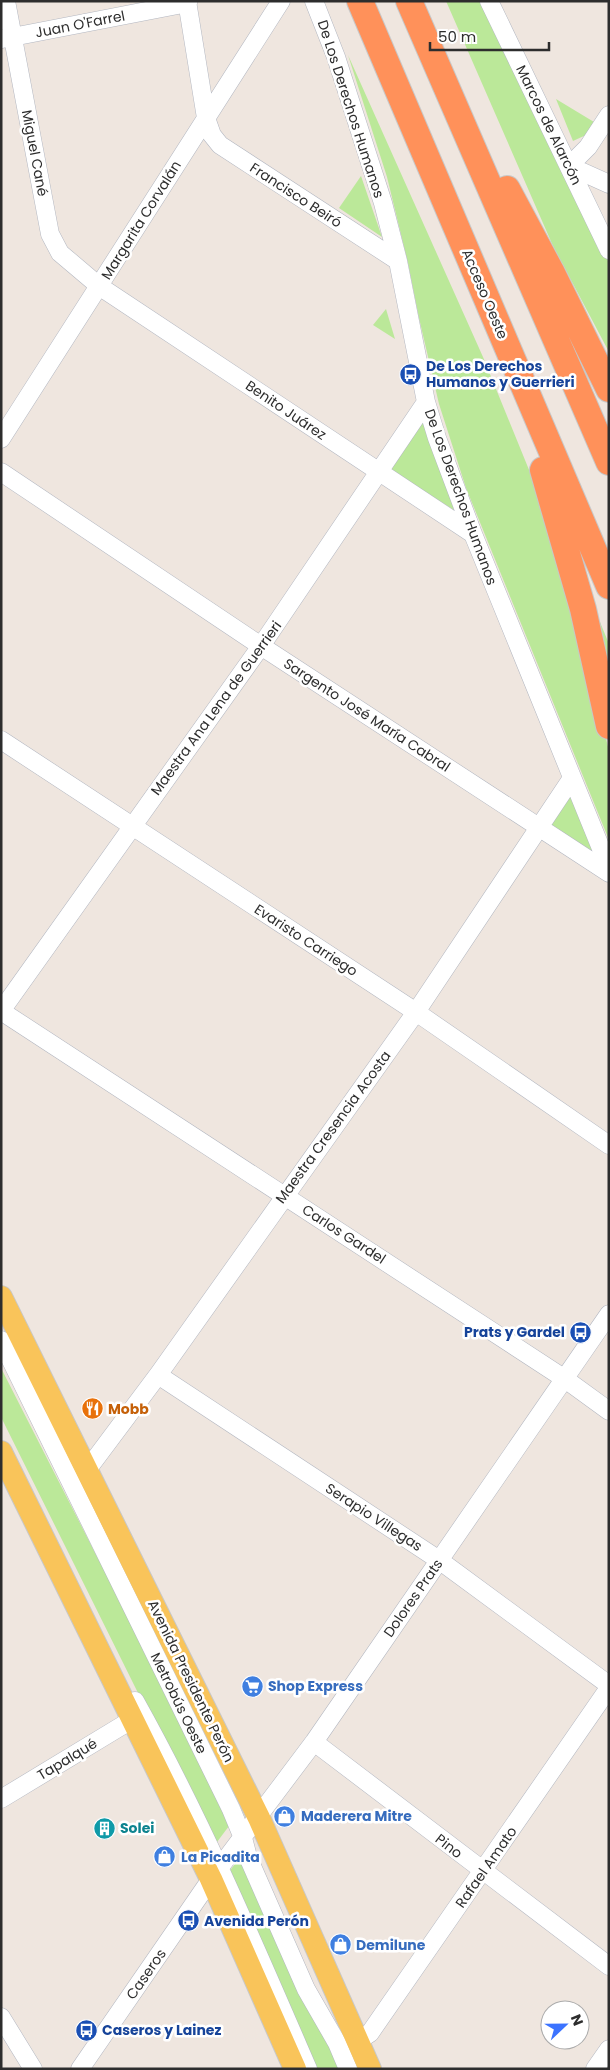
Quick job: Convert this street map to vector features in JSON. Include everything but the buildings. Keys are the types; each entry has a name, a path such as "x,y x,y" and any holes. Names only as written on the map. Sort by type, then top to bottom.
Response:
{"highway":[{"name":"Acceso Oeste","path":"360,1 609,586"},
{"path":"411,6 552,273 609,389"},
{"path":"411,6 609,462"},
{"path":"500,331 560,525 583,609 609,726"}],"main road":[{"name":"Avenida Presidente Perón","path":"1,1297 258,1818 370,2069"},
{"path":"1,1452 133,1719 215,1874 295,2069"}],"street":[{"name":"Miguel Cané","path":"6,1 7,38 50,234 60,253 99,286"},
{"name":"Margarita Corvalán","path":"1,439 281,1"},
{"name":"De Los Derechos Humanos","path":"314,1 336,56 383,203 398,261 426,402 445,461 609,868"},
{"name":"Marcos de Alarcón","path":"489,1 609,250"},
{"name":"Juan O'Farrel","path":"7,38 187,2"},
{"name":"Francisco Beiró","path":"187,2 206,118 212,135 220,145 398,261"},
{"path":"609,115 588,147 569,166 609,184"},
{"name":"Benito Juárez","path":"99,286 473,534"},
{"name":"Maestra Ana Lena de Guerrieri","path":"1,1011 261,646 426,402"},
{"name":"Sargento José María Cabral","path":"1,472 261,646 609,873"},
{"name":"Evaristo Carriego","path":"1,740 416,1012 609,1145"},
{"name":"Maestra Cresencia Acosta","path":"87,1470 158,1375 416,1012 572,778"},
{"name":"Carlos Gardel","path":"1,1011 565,1379 609,1411"},
{"name":"Dolores Prats","path":"215,1874 314,1742 609,1314"},
{"name":"Metrobús Oeste","path":"1,1340 231,1809 243,1838 248,1858 306,1989 337,2043 348,2069"},
{"name":"Serapio Villegas","path":"158,1375 439,1560 609,1686"},
{"path":"1,1437 125,1684 155,1737 215,1874 308,2069"},
{"name":"Rafael Amato","path":"358,2041 370,2034 609,1686"},
{"name":"Tapalqué","path":"1,1799 133,1719"},
{"name":"Pino","path":"314,1742 609,1966"},
{"name":"Caseros","path":"80,2069 215,1874"},
{"path":"1,2016 33,2069"},
{"path":"595,2069 609,2049"}],"green space":[{"path":"446,1 483,1 609,263 609,352 553,246"},
{"path":"348,55 483,357 547,514 567,577 609,751 609,840 466,488 439,404 387,177"},
{"path":"556,99 594,122 586,135 573,141"},
{"path":"361,176 382,237 339,208"},
{"path":"386,309 395,339 373,325"},
{"path":"422,410 454,510 386,468"},
{"path":"600,622 609,644 609,685 597,623"},
{"path":"570,788 600,861 547,826"},
{"path":"1,1368 232,1822 214,1846 1,1417"},
{"path":"242,1855 343,2069 312,2069 228,1873"}],"place":[{"name":"De Los Derechos Humanos y Guerrieri","path":"410,374"},
{"name":"Prats y Gardel","path":"581,1332"},
{"name":"Mobb","path":"92,1409"},
{"name":"Shop Express","path":"252,1686"},
{"name":"Maderera Mitre","path":"285,1816"},
{"name":"Solei","path":"104,1828"},
{"name":"La Picadita","path":"165,1857"},
{"name":"Avenida Perón","path":"188,1921"},
{"name":"Demilune","path":"340,1945"},
{"name":"Caseros y Lainez","path":"86,2030"}]}
